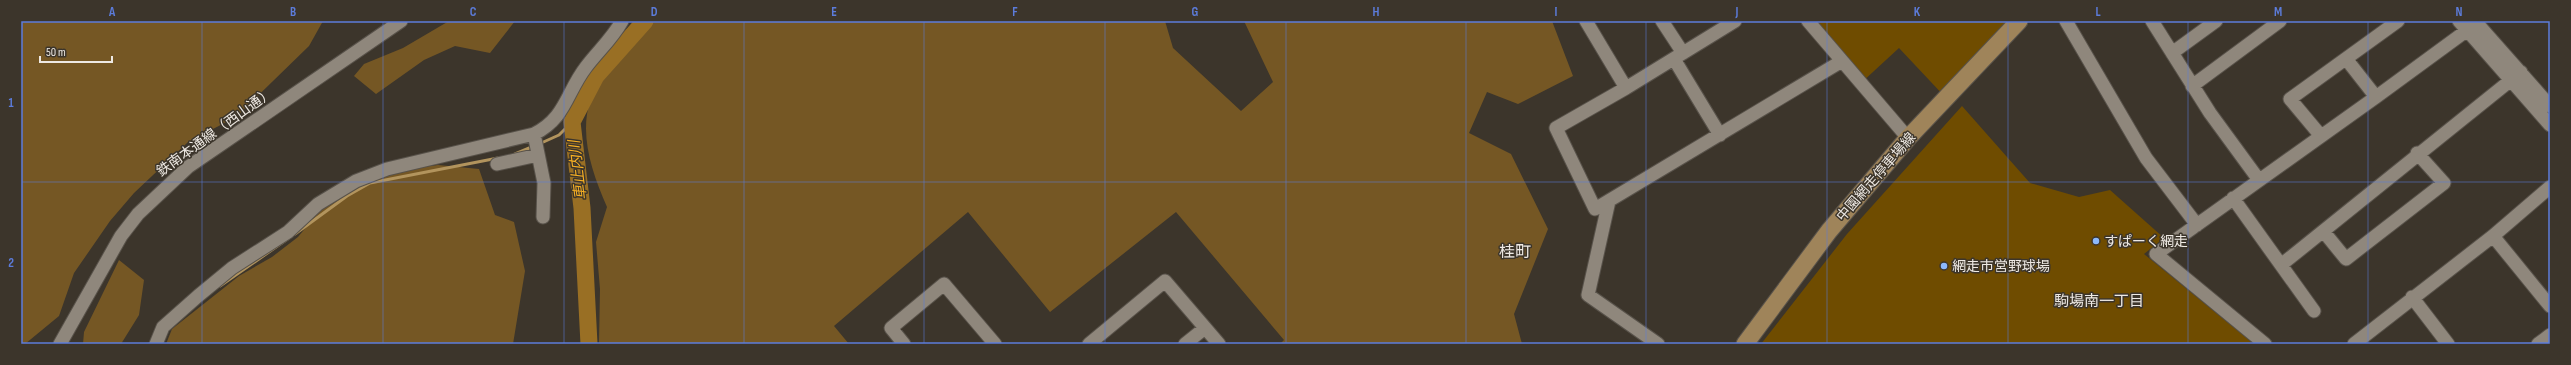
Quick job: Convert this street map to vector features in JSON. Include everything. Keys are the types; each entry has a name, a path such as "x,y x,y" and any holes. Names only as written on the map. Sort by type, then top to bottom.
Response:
{"main road":[{"name":"中園網走停車場線","path":"1745,344 1829,231 1908,138 2019,21"}],"street":[{"name":"鉄南本通線（西山通）","path":"60,344 85,296 121,236 138,214 188,167 401,21"},
{"path":"497,164 536,145 550,124 560,113 586,67 611,40 622,21"},
{"path":"1586,21 1626,88"},
{"path":"1662,21 1720,135"},
{"path":"1735,21 1626,88 1556,128 1595,209 1842,61"},
{"path":"1808,21 1908,138"},
{"path":"2066,21 2146,158 2196,225"},
{"path":"2152,21 2192,86 2259,180"},
{"path":"2172,53 2216,21"},
{"path":"2192,86 2280,21"},
{"path":"2321,136 2290,99 2347,60 2398,21"},
{"path":"2265,344 2156,254 2376,97 2469,24 2516,76 2550,106"},
{"path":"2347,60 2376,97"},
{"path":"2516,76 2550,125"},
{"path":"2281,266 2379,189 2417,153 2516,76"},
{"path":"536,145 544,183 543,217"},
{"path":"156,344 163,327 232,268 288,232 318,204 356,182 387,169 536,145"},
{"path":"2324,232 2346,259 2444,183 2417,153"},
{"path":"2354,344 2412,297 2493,236 2550,187"},
{"path":"2233,198 2314,311"},
{"path":"1609,201 1588,295 1656,343"},
{"path":"2493,236 2548,300"},
{"path":"1089,344 1164,282 1219,344"},
{"path":"904,344 891,328 944,284 995,344"},
{"path":"2412,297 2448,344"},
{"path":"1185,344 1205,328"},
{"path":"2538,344 2550,335"}],"shaded area":[{"path":"21,21 323,21 309,46 236,117 188,142 134,193 110,221 74,273 59,316 25,344 21,344"},
{"path":"449,21 515,21 490,53 455,46 424,60 376,94 354,76 364,64 403,48"},
{"path":"653,21 1165,21 1173,48 1241,111 1273,82 1244,21 1552,21 1573,76 1518,104 1487,92 1469,133 1511,154 1548,229 1514,314 1522,344 1280,344 1284,340 1176,212 1050,312 968,212 834,326 849,344 599,344 600,289 596,242 607,207 589,155 586,137 586,120 589,103 596,86 618,57"},
{"path":"1808,21 2019,21 1946,98 1899,48 1861,83"},
{"path":"1962,106 2030,183 2079,197 2110,190 2164,238 2144,254 2254,344 1761,344 1847,234"},
{"path":"438,165 479,169 495,215 514,222 525,271 513,344 166,344 172,329 239,276 272,257 298,237 321,209 357,185 407,169"},
{"path":"119,260 144,280 139,315 121,344 83,344 84,332"}],"waterway":[{"name":"車止内川","path":"589,344 582,208 572,122 596,76 645,21"},
{"path":"539,144 559,135 572,122"},
{"path":"515,154 534,146"},
{"path":"295,234 347,196 370,183 498,158"},
{"path":"220,286 289,238"}],"place":[{"name":"すぱーく網走","path":"2096,241"},
{"name":"網走市営野球場","path":"1944,266"}],"district":[{"name":"桂町","path":"1515,252"},
{"name":"駒場南一丁目","path":"2099,301"}]}
